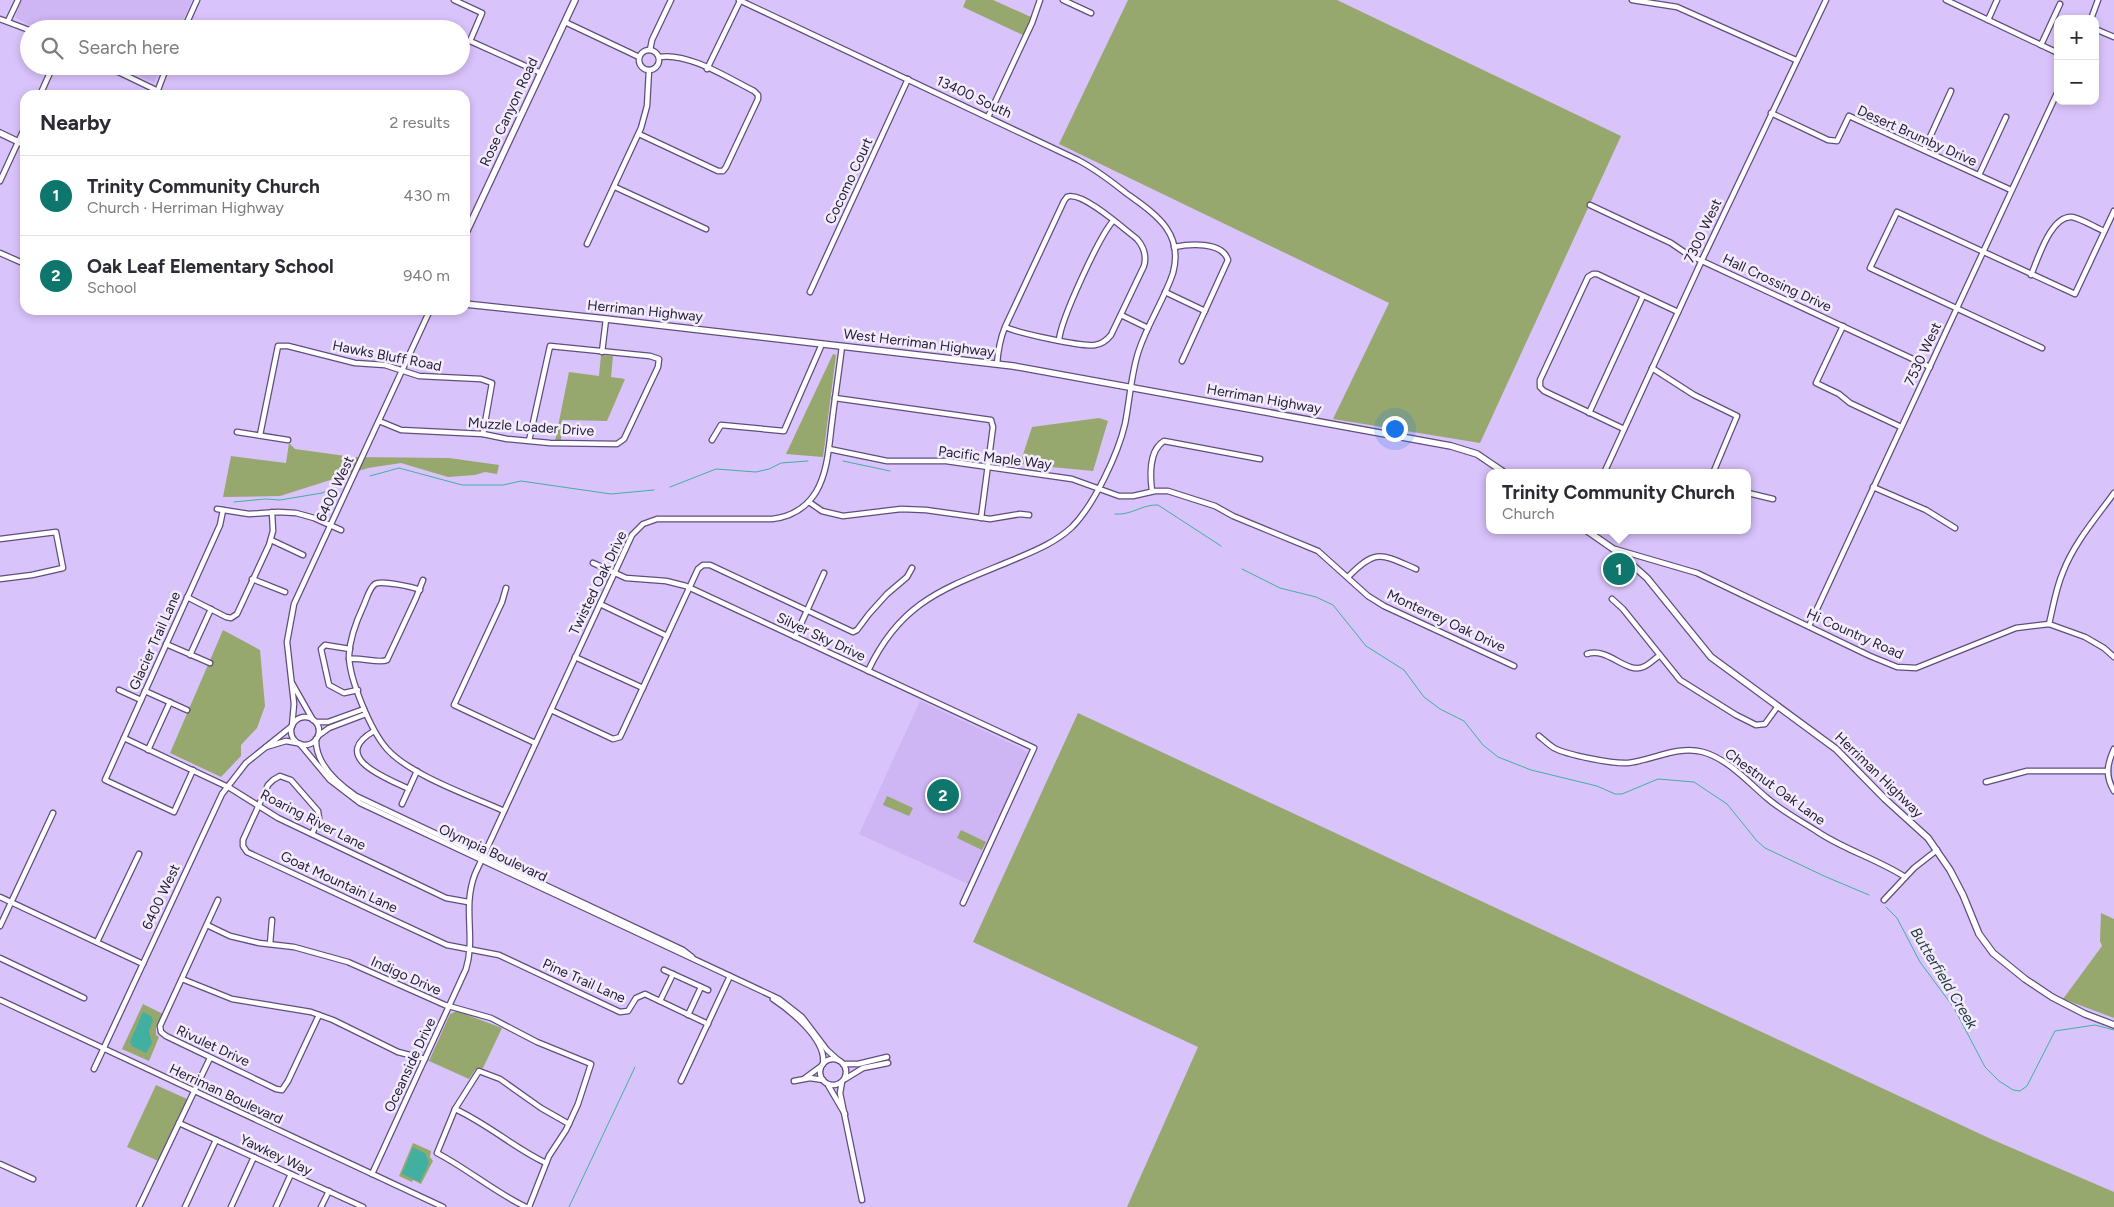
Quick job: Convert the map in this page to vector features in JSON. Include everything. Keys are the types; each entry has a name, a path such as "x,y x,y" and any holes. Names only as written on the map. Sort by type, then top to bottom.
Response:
{"main road":[{"name":"Rose Canyon Road","path":"470,224 575,0"},
{"path":"0,134 18,142"},
{"name":"Herriman Highway","path":"470,305 822,344"},
{"name":"West Herriman Highway","path":"822,344 1013,366"},
{"name":"Herriman Highway","path":"1013,366 1460,448 1476,454 1499,469"},
{"name":"Herriman Highway","path":"1592,534 1614,549 1656,588 1708,654 1725,669 1843,754 1885,799 1928,838 1964,895 1979,934 1993,953 2025,979 2052,997 2085,1014 2114,1025"}],"street":[{"path":"8,21 18,0"},
{"path":"188,20 197,0"},
{"path":"454,0 482,13 470,41 541,73"},
{"path":"650,50 652,40 671,0"},
{"path":"707,69 739,0"},
{"name":"13400 South","path":"739,0 988,116 1065,153 1097,171 1161,220 1169,231 1174,247"},
{"path":"988,116 1032,23 1040,0"},
{"path":"1063,0 1071,2 1091,13"},
{"path":"1632,0 1677,7 1796,60"},
{"name":"7300 West","path":"1606,469 1771,113 1826,0"},
{"path":"1946,0 2054,51"},
{"path":"1988,20 1997,0"},
{"path":"2092,15 2098,0"},
{"path":"2041,45 2060,4"},
{"path":"0,19 20,26"},
{"path":"565,22 639,56"},
{"path":"2099,31 2114,37"},
{"path":"650,50 657,53 659,57 657,66 649,70 641,67 639,56 643,51 650,50"},
{"path":"639,134 718,171 723,171 757,101 758,95 754,91 681,57 659,57"},
{"path":"587,244 639,134 646,112 649,70"},
{"path":"42,90 49,75"},
{"path":"123,75 150,90"},
{"path":"157,90 163,75"},
{"name":"Cocomo Court","path":"810,292 908,79"},
{"path":"1924,150 1951,91"},
{"name":"7530 West","path":"1809,626 2054,99"},
{"name":"Desert Brumby Drive","path":"1771,113 1828,140 1836,141 1849,116 2011,190"},
{"path":"1979,175 2006,118"},
{"path":"0,181 20,138"},
{"path":"615,187 706,229"},
{"path":"997,364 1000,342 1005,327 1068,196 1082,199 1140,241 1145,255 1144,266 1111,335 1100,344 1089,345 1058,340 1019,332 1005,327"},
{"name":"Hall Crossing Drive","path":"1590,205 1671,243 1685,252 1930,367"},
{"path":"2042,348 1870,268 1897,212 2075,294 2114,211"},
{"path":"2031,274 2053,226 2060,220 2072,217 2104,231"},
{"path":"1058,340 1062,322 1104,235 1114,221"},
{"path":"868,671 885,640 914,608 940,591 1054,541 1070,530 1082,516 1099,488 1120,440 1138,354 1174,270 1174,247 1194,244 1207,246 1224,253 1228,258 1227,264 1182,361"},
{"path":"0,253 20,262"},
{"path":"1624,429 1544,391 1540,387 1540,380 1588,277 1591,275 1597,274 1678,312"},
{"path":"1165,292 1205,311"},
{"path":"1590,412 1644,296"},
{"name":"6400 West","path":"94,1069 227,786 246,763 292,726 294,709 287,650 290,620 298,597 330,525 428,315"},
{"path":"1121,315 1148,328"},
{"path":"529,441 550,346 602,352 606,319"},
{"path":"1843,326 1816,383 1839,394 1850,403 1901,427"},
{"path":"712,440 721,425 784,431 822,344"},
{"name":"Hawks Bluff Road","path":"260,435 278,346 288,346 355,363 385,365 434,378 468,378 492,383 483,434"},
{"name":"Twisted Oak Drive","path":"487,848 632,535 640,526 661,518 777,519 797,511 808,502 821,482 829,449 842,346"},
{"name":"Muzzle Loader Drive","path":"378,421 401,430 483,434 529,441 621,443 658,367 659,359 650,356 602,352"},
{"path":"1652,368 1694,395 1737,416 1715,469"},
{"path":"835,398 988,419 992,422 994,427 981,518"},
{"path":"237,432 288,440"},
{"path":"1152,491 1151,464 1160,444 1164,441 1260,459"},
{"name":"Pacific Maple Way","path":"829,449 887,461 946,461 1072,479 1099,488"},
{"path":"1873,487 1926,510 1955,528"},
{"name":"Monterrey Oak Drive","path":"1099,488 1123,496 1152,491 1168,492 1214,506 1233,516 1306,545 1318,552 1368,596 1384,606 1514,666"},
{"path":"2049,624 2066,565 2114,493"},
{"path":"1751,494 1773,500"},
{"path":"808,502 822,511 838,516 909,509 994,519 1020,514 1030,515"},
{"path":"217,509 249,514 272,512 296,513 341,530"},
{"name":"Glacier Trail Lane","path":"193,770 174,812 104,780 220,525 223,510"},
{"path":"187,597 226,617 231,618 237,614 271,540 273,531 272,512"},
{"path":"0,539 56,532 63,568 32,575 0,579"},
{"path":"271,540 303,555"},
{"name":"Hi Country Road","path":"1614,549 1697,572 1888,663 1904,668 1916,668 2016,628 2049,624 2085,637 2104,648 2114,658"},
{"path":"1348,577 1362,563 1375,556 1386,556 1416,569"},
{"name":"Silver Sky Drive","path":"593,564 638,580 666,580 690,588 1034,748 963,903"},
{"path":"551,710 612,739 617,739 621,736 700,567 708,564 855,632 887,594 907,577 912,568"},
{"path":"795,637 824,572"},
{"path":"252,579 285,592"},
{"path":"349,659 363,658 382,662 387,660 423,580"},
{"path":"420,590 387,584 374,584 355,625 349,659 365,712 374,731 393,755 417,771 504,811"},
{"path":"506,588 502,602 454,705 535,744"},
{"path":"1612,599 1623,609 1659,656 1684,684 1756,725 1766,722 1778,706"},
{"path":"600,604 667,636"},
{"path":"190,655 211,609"},
{"path":"166,644 210,664"},
{"path":"350,649 325,645 321,651 329,685 344,693 358,690"},
{"path":"1587,654 1600,652 1638,668 1645,666 1659,656"},
{"path":"575,657 643,688"},
{"name":"6400 West","path":"292,683 314,721"},
{"path":"119,690 141,700"},
{"path":"145,691 187,710"},
{"path":"148,750 170,702"},
{"path":"299,744 291,734 292,726 298,719 328,722 365,712"},
{"path":"266,746 286,741 310,744 329,728 365,712"},
{"path":"314,721 318,729 317,738"},
{"path":"374,731 361,741 357,754 358,759 377,774 409,789"},
{"name":"Chestnut Oak Lane","path":"1539,736 1555,748 1607,761 1628,763 1671,753 1702,752 1730,766 1769,799 1819,833 1836,843 1884,863 1905,876"},
{"name":"Roaring River Lane","path":"124,738 227,786 274,816 449,899 468,902"},
{"name":"Olympia Boulevard","path":"317,738 317,752 324,764 336,780 350,792 482,858 779,999 796,1011 811,1027 827,1050 841,1062"},
{"name":"Olympia Boulevard","path":"299,744 330,780 353,799 482,858"},
{"path":"2114,749 2108,771 2110,784 2114,791"},
{"path":"402,804 417,771"},
{"path":"1986,782 2027,771 2108,771"},
{"name":"Goat Mountain Lane","path":"312,834 319,818 319,813 287,777 280,776 271,781 242,842 246,851 447,945 470,950"},
{"path":"0,926 53,813"},
{"name":"Oceanside Drive","path":"372,1174 466,969 470,950 468,902 471,886 487,848"},
{"path":"1884,900 1905,876 1937,850"},
{"path":"97,942 139,854"},
{"path":"0,897 143,964"},
{"name":"Rivulet Drive","path":"218,900 160,1026 161,1032 210,1058 276,1089 282,1090 319,1015"},
{"path":"270,944 272,920"},
{"name":"Indigo Drive","path":"207,925 230,936 318,952 348,962 449,1007 491,1018 537,1042 591,1064 578,1104 569,1124"},
{"name":"Pine Trail Lane","path":"470,950 484,950 499,955 622,1012 630,1010 636,998 641,994 708,1024"},
{"path":"0,958 84,998"},
{"path":"664,970 708,990"},
{"path":"660,1001 673,974"},
{"path":"681,1081 730,976"},
{"path":"182,979 232,999 298,1009 319,1015 398,1052 425,1058"},
{"path":"688,1015 702,987"},
{"name":"Olympia Boulevard","path":"760,990 792,1013 805,1027 822,1050 823,1064"},
{"name":"Herriman Boulevard","path":"0,1000 443,1207"},
{"path":"794,1081 805,1078 830,1059 858,1064 887,1057"},
{"path":"140,1207 210,1058"},
{"path":"841,1062 846,1072 840,1093 862,1200"},
{"path":"805,1078 824,1081 834,1085 863,1068 888,1063"},
{"path":"823,1064 820,1072 845,1114"},
{"path":"479,1071 500,1079 541,1108 569,1124 546,1163 528,1207 495,1191 456,1163 437,1153 455,1109 479,1071"},
{"path":"455,1109 481,1122 517,1148 546,1163"},
{"name":"Yawkey Way","path":"180,1123 363,1207"},
{"path":"185,1207 216,1140"},
{"path":"231,1207 254,1157"},
{"path":"0,1164 34,1179"},
{"path":"276,1207 291,1174"},
{"path":"322,1207 329,1191"}],"shaded area":[{"path":"22,0 192,0 183,20 20,20 16,18"},
{"path":"966,0 993,0 1031,17 1023,35 963,7"},
{"path":"1128,0 1337,0 1621,136 1480,443 1333,419 1389,303 1059,144"},
{"path":"137,75 157,75 154,83"},
{"path":"833,354 836,355 823,457 786,454"},
{"path":"601,355 613,356 611,377 625,379 607,421 562,420 561,441 555,441 569,372 599,376"},
{"path":"1099,418 1108,421 1093,471 1020,464 1032,427"},
{"path":"289,443 295,449 353,457 449,458 499,465 497,474 485,472 475,475 448,477 401,463 368,468 280,496 223,497 231,456 286,463"},
{"path":"223,630 260,650 265,706 257,728 241,745 241,756 221,777 170,753"},
{"path":"920,701 1023,749 1027,753 1027,757 968,884 859,834"},
{"path":"1078,713 1991,1139 2114,1192 2114,1207 1127,1207 1198,1047 973,942"},
{"path":"887,796 913,808 909,816 883,805"},
{"path":"961,830 986,842 982,850 957,838"},
{"path":"2101,913 2114,919 2114,1018 2063,999 2102,946 2100,941"},
{"path":"143,1004 163,1014 156,1028 156,1035 159,1037 149,1061 122,1049"},
{"path":"457,1011 502,1028 483,1068 475,1070 469,1079 429,1061 450,1014"},
{"path":"143,1012 151,1016 153,1020 149,1031 152,1043 146,1053 132,1046 130,1042"},
{"path":"156,1085 187,1099 158,1161 127,1147"},
{"path":"413,1143 431,1151 430,1157 433,1161 421,1184 399,1176"},
{"path":"413,1147 426,1154 429,1163 420,1182 402,1174"}],"waterway":[{"name":"Butterfield Creek","path":"670,487 716,469 756,472 769,469 781,463 808,461"},
{"name":"Butterfield Creek","path":"843,461 890,471"},
{"name":"Butterfield Creek","path":"370,476 399,468 462,485 503,485 521,481 611,494 654,490"},
{"name":"Butterfield Creek","path":"234,502 265,499 280,500 322,493 334,488"},
{"name":"Butterfield Creek","path":"1115,514 1158,505 1221,546"},
{"name":"Butterfield Creek","path":"1242,569 1280,588 1316,597 1333,605 1366,646 1404,670 1424,697 1440,709 1464,721 1483,745 1498,757 1531,770 1597,786 1615,794 1622,794 1658,779 1694,782 1727,804 1765,848 1869,895"},
{"name":"Butterfield Creek","path":"1886,907 1897,918 1920,962 1954,1008 1985,1067 1999,1081 2013,1090 2020,1091 2027,1086 2055,1031 2095,1025 2114,1030"},
{"path":"569,1207 635,1067"}],"place":[{"name":"Trinity Community Church","path":"1619,569"},
{"name":"Oak Leaf Elementary School","path":"943,795"}]}
